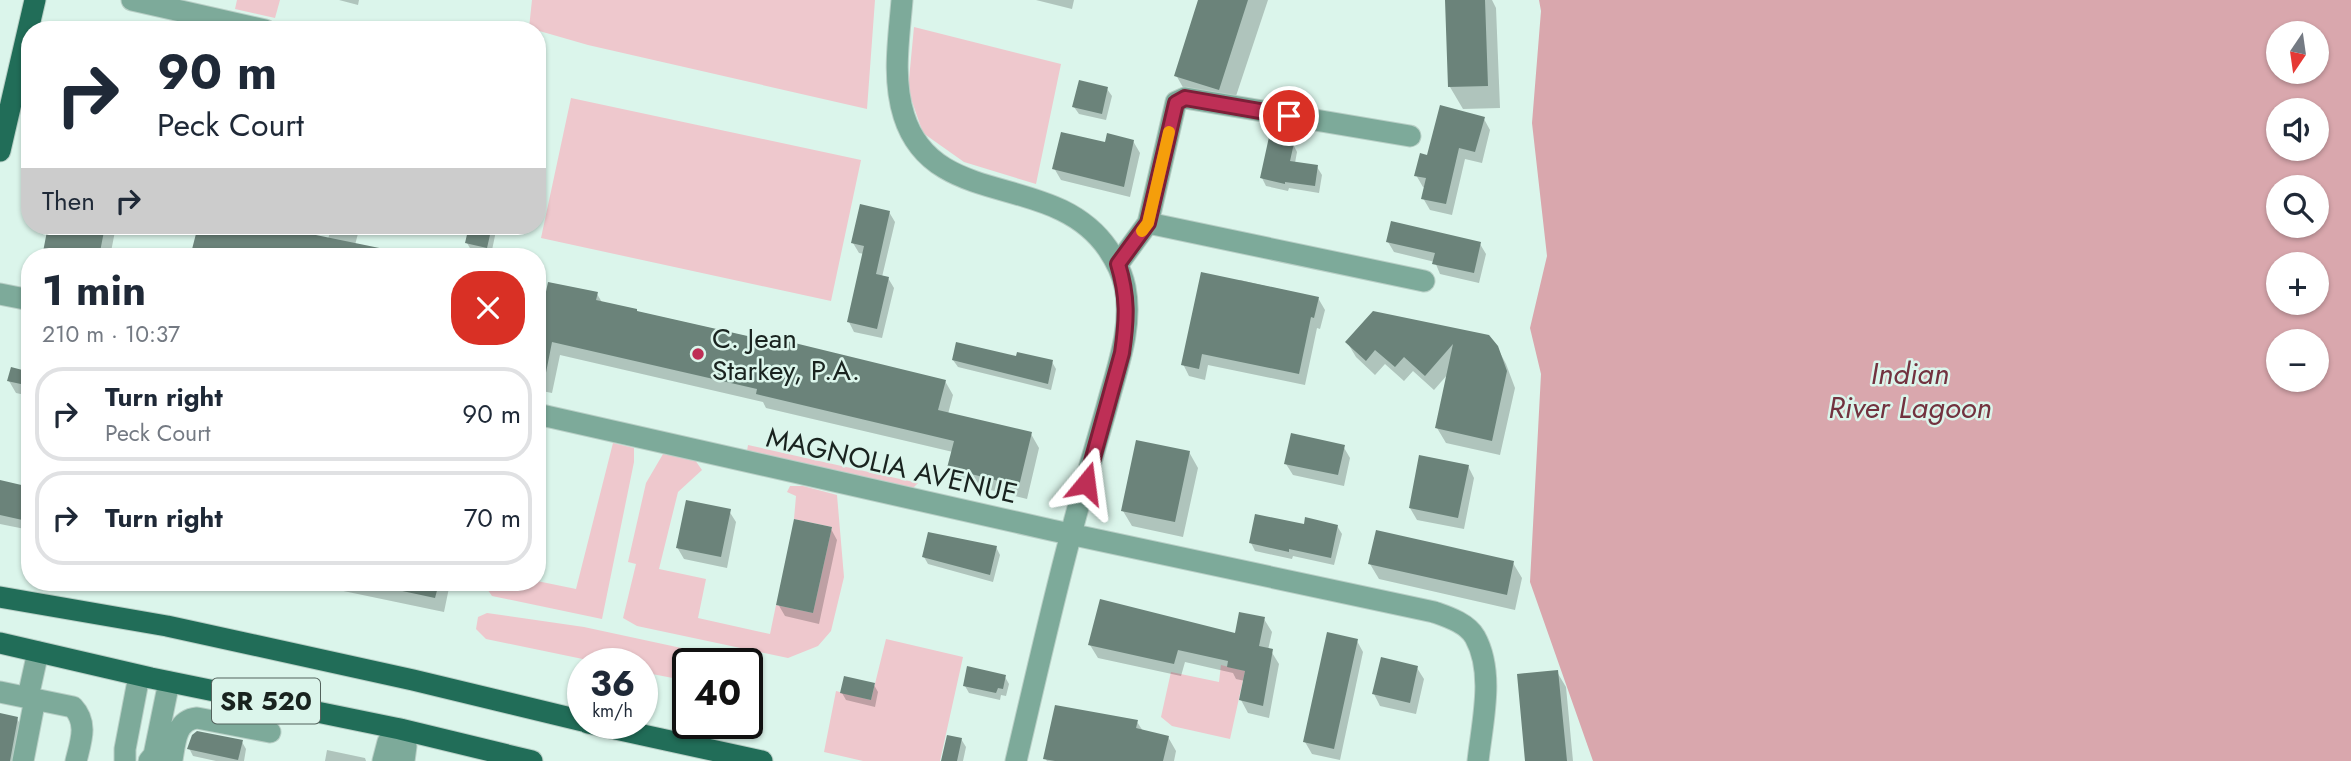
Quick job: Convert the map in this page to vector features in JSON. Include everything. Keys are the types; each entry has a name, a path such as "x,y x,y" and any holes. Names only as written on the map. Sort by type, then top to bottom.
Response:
{"main road":[{"path":"30,21 35,0"},
{"path":"0,151 21,60"},
{"name":"SR 520","path":"0,597 190,631 567,718"},
{"name":"SR 520","path":"0,643 139,676 400,729 532,761"},
{"name":"SR 520","path":"658,738 762,761"}],"street":[{"path":"132,0 225,21"},
{"path":"902,0 896,81 903,115 913,139 934,162 969,180 1048,202 1078,218 1102,240 1118,264 1125,287 1127,315 1122,353 1071,534 1016,761"},
{"path":"1118,264 1148,223 1176,103 1185,98 1410,136"},
{"path":"1148,223 1424,281"},
{"path":"0,294 21,298"},
{"name":"MAGNOLIA AVENUE","path":"546,416 1434,612 1455,619 1475,635 1485,667 1485,702 1478,761"},
{"path":"23,761 30,727 38,652"},
{"path":"125,761 139,676"},
{"path":"149,761 154,755 169,682"},
{"path":"0,692 73,707 80,714 83,733 76,761"},
{"path":"172,760 176,736 181,725 188,719 197,718 270,732"},
{"path":"29,761 33,736 30,727"},
{"path":"383,761 388,742 400,729 406,746 404,761"}],"shaded area":[{"path":"237,0 280,0 275,18 235,9"},
{"path":"532,0 875,0 867,109 588,45 546,33 546,21 530,21"},
{"path":"914,27 1061,64 1036,184 964,162 923,133 908,90"},
{"path":"571,98 861,160 831,301 541,238 542,235 546,235 546,215"},
{"path":"613,443 634,448 634,462 602,619 492,596 489,591 546,591 546,583 576,589"},
{"path":"748,445 918,483 912,489 747,451"},
{"path":"663,454 695,460 702,470 678,492 659,569 706,579 698,618 770,634 776,605 813,613 832,527 794,519 796,496 787,492 790,486 803,486 837,495 844,577 831,631 818,646 788,658 763,653 763,648 741,648 637,626 623,618 636,564 628,562 646,483"},
{"path":"487,613 584,627 681,648 672,648 672,678 658,675 658,648 567,648 567,656 486,639 476,629 478,617"},
{"path":"886,639 963,657 940,761 863,761 824,752 836,691 871,700"},
{"path":"1221,665 1245,671 1230,739 1172,726 1161,717 1171,672 1219,682"}],"water":[{"name":"Indian River Lagoon","path":"1539,0 2351,0 2351,761 1593,761 1530,582 1541,374 1530,328 1547,256 1532,123 1541,11"}],"building":[{"path":"1198,0 1248,0 1219,90 1174,76"},
{"path":"1445,0 1485,0 1488,86 1448,87"},
{"path":"1079,80 1108,87 1102,114 1072,107"},
{"path":"1440,105 1485,117 1475,152 1459,148 1446,204 1421,199 1426,178 1414,176 1420,153 1427,155"},
{"path":"1061,132 1105,142 1107,133 1134,140 1124,187 1052,169"},
{"path":"1269,137 1294,143 1290,161 1318,165 1315,186 1285,184 1260,178"},
{"path":"860,204 890,211 876,274 889,277 877,329 847,322 864,246 851,243"},
{"path":"1391,221 1481,242 1474,273 1432,264 1435,253 1386,242"},
{"path":"46,235 103,235 101,248 44,248"},
{"path":"196,235 316,235 379,248 192,248"},
{"path":"467,235 490,235 487,248 465,243"},
{"path":"1201,272 1319,297 1314,318 1311,317 1299,374 1202,354 1199,369 1181,365"},
{"path":"548,282 598,292 596,300 637,311 769,341 770,337 946,380 938,410 1032,432 1019,486 947,468 954,441 756,394 757,389 552,342 546,373"},
{"path":"1373,311 1489,335 1498,346 1507,371 1492,441 1435,428 1453,344 1425,376 1404,357 1395,367 1375,350 1366,361 1345,342"},
{"path":"956,342 1016,356 1017,352 1053,360 1048,384 952,360"},
{"path":"11,367 21,370 21,384 7,381"},
{"path":"1291,433 1345,445 1338,475 1284,464"},
{"path":"1136,440 1190,451 1175,522 1121,511"},
{"path":"1419,455 1469,465 1458,518 1409,508"},
{"path":"0,480 21,485 21,520 0,515"},
{"path":"686,500 731,509 721,557 676,548"},
{"path":"1255,514 1304,524 1305,517 1338,525 1331,558 1249,543"},
{"path":"794,519 832,527 813,613 776,605"},
{"path":"1376,530 1514,561 1507,595 1368,564"},
{"path":"928,532 997,546 990,575 922,557"},
{"path":"402,591 437,591 435,598"},
{"path":"1100,599 1235,633 1239,612 1265,617 1259,646 1273,649 1263,706 1239,700 1245,671 1227,667 1228,661 1178,650 1174,664 1088,645"},
{"path":"1327,632 1358,639 1334,749 1303,742"},
{"path":"1381,657 1418,666 1410,703 1372,694"},
{"path":"967,666 1006,675 1003,689 998,688 996,693 963,686"},
{"path":"1558,670 1567,761 1525,761 1517,674"},
{"path":"844,676 875,683 871,700 840,693"},
{"path":"1055,705 1138,720 1136,728 1169,736 1163,761 1043,759"},
{"path":"0,713 18,717 10,761 0,761"},
{"path":"197,731 243,740 238,760 187,749 192,735"},
{"path":"947,735 962,738 957,761 941,761"}],"slow traffic":[{"path":"1142,231 1148,223 1169,132"}],"place":[{"name":"C. Jean Starkey, P.A.","path":"698,354"}],"route":[{"path":"1086,483 1125,334 1125,287 1118,264 1148,223 1176,103 1185,98 1289,116"}]}
